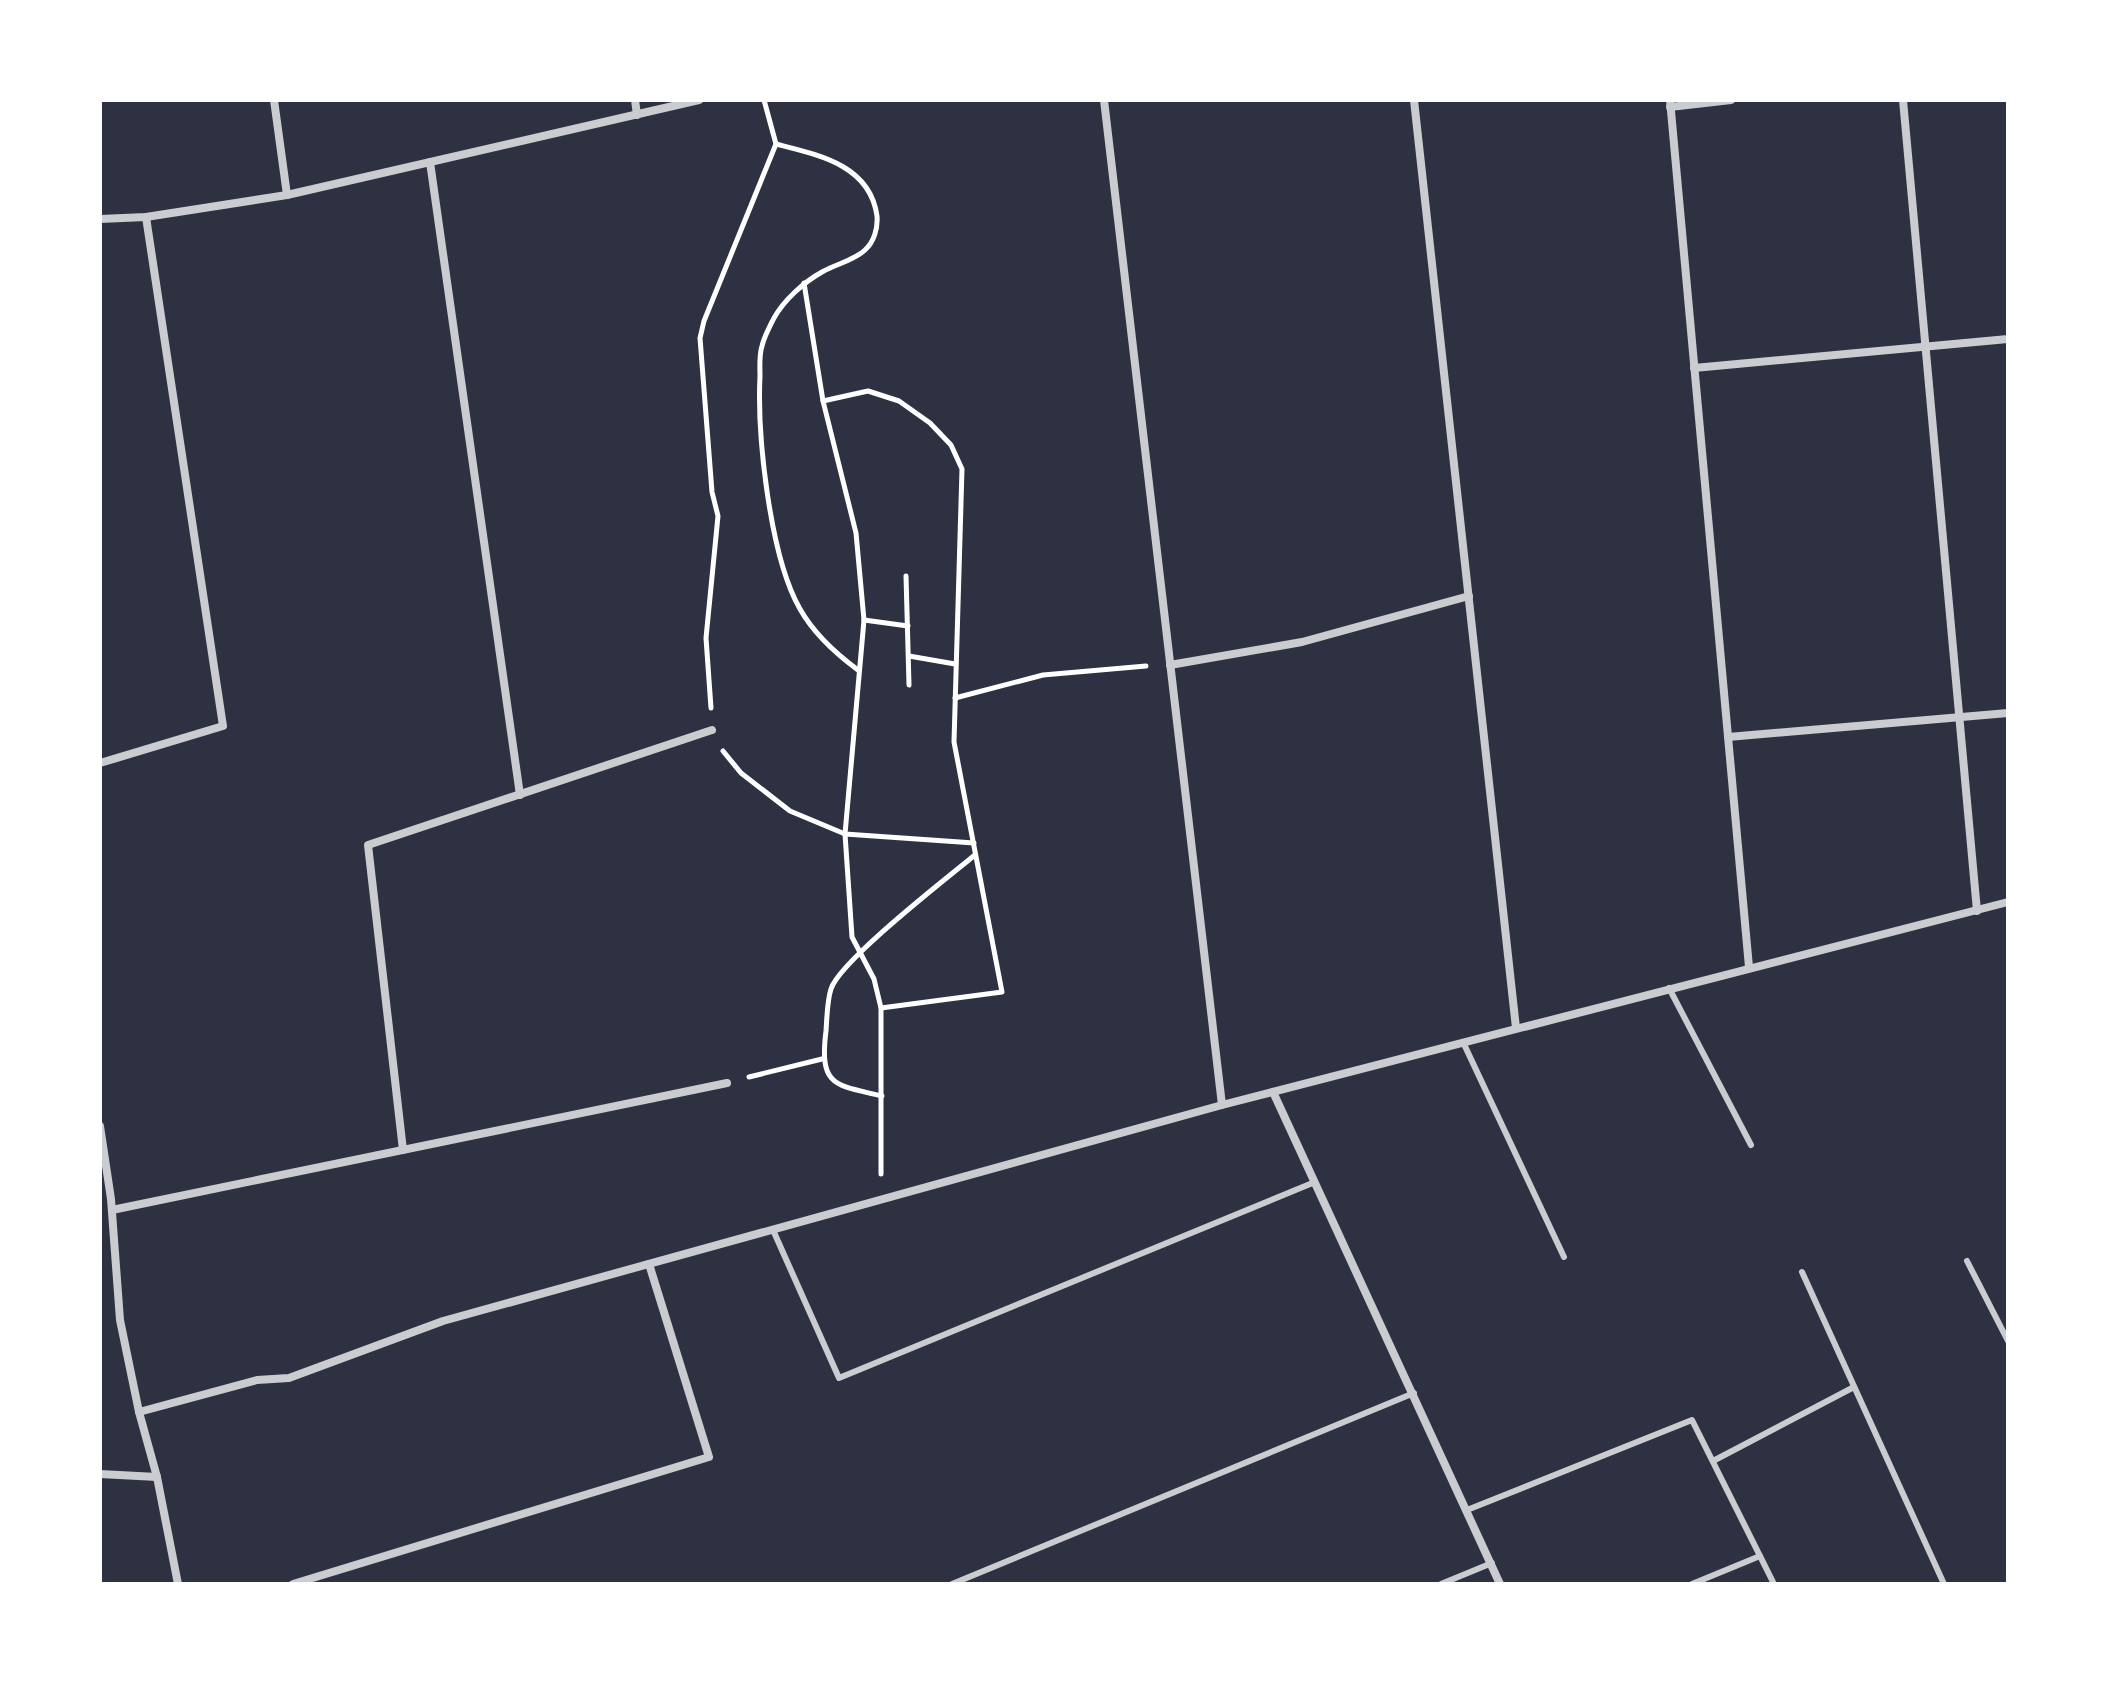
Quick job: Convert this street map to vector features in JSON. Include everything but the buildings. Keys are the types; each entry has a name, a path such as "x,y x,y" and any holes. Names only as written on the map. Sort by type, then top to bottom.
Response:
{"street":[{"path":"274,100 287,195"},
{"path":"635,100 637,115"},
{"path":"100,219 146,217 287,195 699,100"},
{"path":"1104,100 1222,1105"},
{"path":"1414,100 1516,1028"},
{"path":"1731,100 1670,104 1749,967"},
{"path":"1903,100 1977,911"},
{"path":"430,162 520,795"},
{"path":"100,763 223,726 146,217"},
{"path":"1694,368 2008,339"},
{"path":"1170,665 1302,642 1469,596"},
{"path":"1728,737 2008,713"},
{"path":"403,1150 368,845 712,730"},
{"path":"139,1412 257,1380 289,1378 443,1321 1222,1105 2005,903 2008,915"},
{"path":"112,1210 727,1083"},
{"path":"1273,1092 1500,1584"},
{"path":"100,1126 111,1199 120,1320 139,1412 157,1477 178,1584"},
{"path":"100,1198 111,1199"},
{"path":"293,1584 709,1457 649,1264"},
{"path":"100,1474 157,1477"}],"lane":[{"path":"1669,988 1751,1145"},
{"path":"1463,1042 1564,1257"},
{"path":"773,1230 839,1378 1315,1182"},
{"path":"1967,1261 2008,1341"},
{"path":"1802,1272 1944,1584"},
{"path":"1713,1461 1854,1387"},
{"path":"952,1584 1414,1393"},
{"path":"1467,1510 1692,1420 1774,1584"},
{"path":"1692,1584 1760,1556"},
{"path":"1441,1584 1492,1563"}],"path":[{"path":"764,100 776,144 704,321 700,338 712,492 718,516 706,638 712,730 724,753 741,773 790,811 845,834 974,843"},
{"path":"776,144 843,164 861,181 874,201 878,221 867,249 804,283 776,315 761,347 759,395 773,524 783,572 799,608 832,650 859,671"},
{"path":"804,283 823,401 856,533 864,620 845,834 852,937 874,979 881,1008 880,1199"},
{"path":"823,401 868,391 899,401 930,423 951,445 962,469 954,742 1002,992 881,1008"},
{"path":"906,576 909,685"},
{"path":"864,620 908,626"},
{"path":"909,656 955,664"},
{"path":"955,698 1043,675 1170,665"},
{"path":"882,1096 839,1085 829,1077 822,1059 831,987 859,954 975,854"},
{"path":"727,1083 822,1059"}]}
